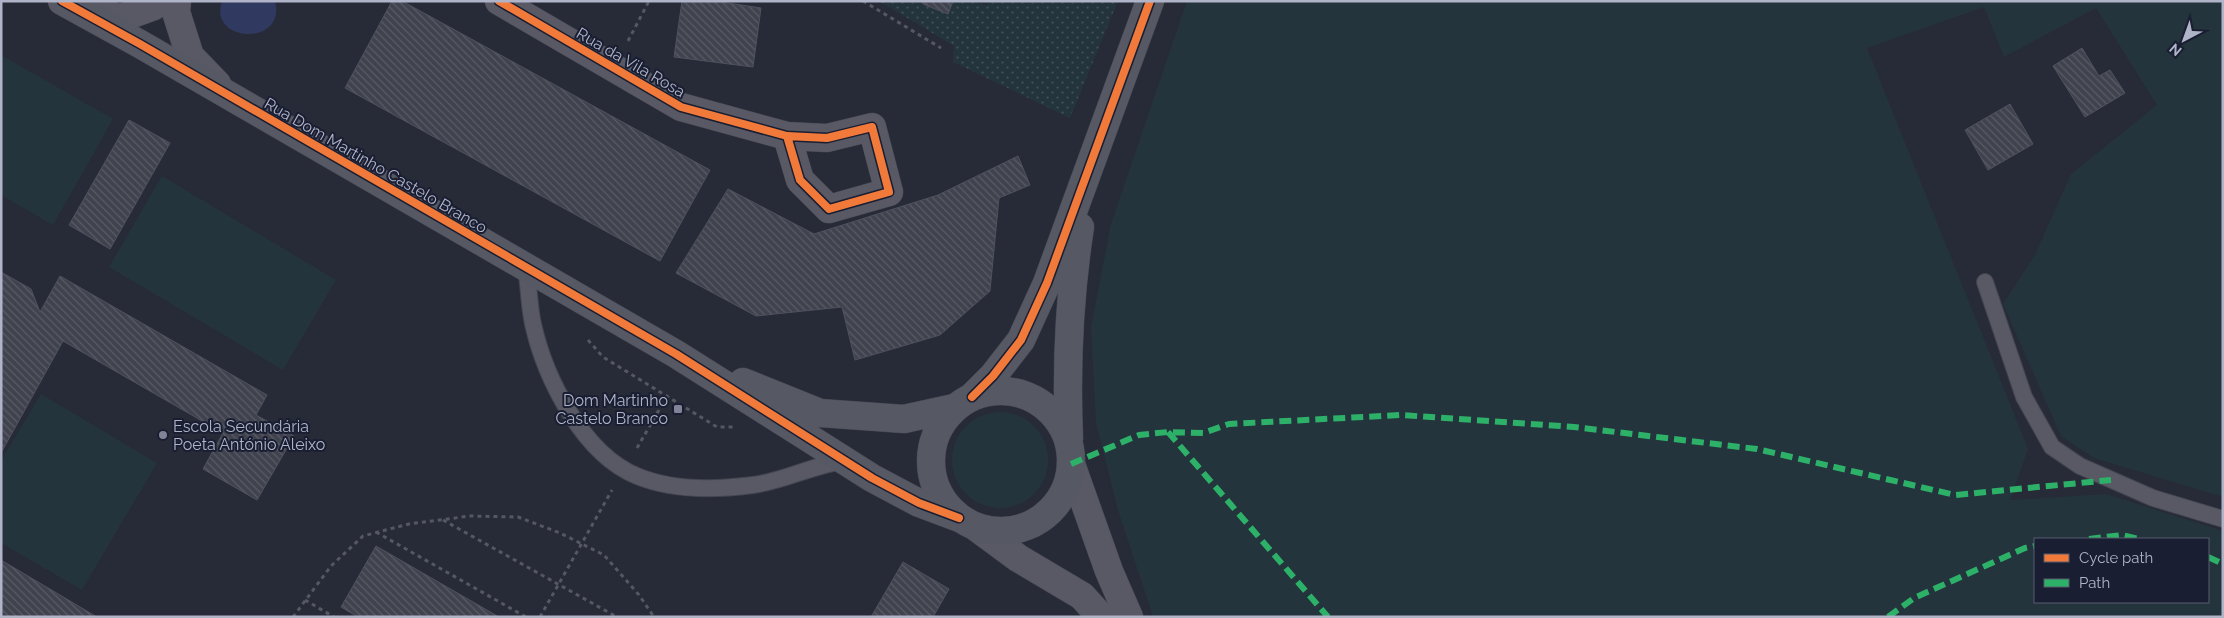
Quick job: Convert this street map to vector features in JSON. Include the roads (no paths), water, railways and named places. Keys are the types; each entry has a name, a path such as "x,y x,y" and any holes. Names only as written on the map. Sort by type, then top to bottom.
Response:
{"street":[{"path":"65,3 120,18 154,6 158,1"},
{"path":"177,1 176,12 190,56 227,95"},
{"name":"Rua da Vila Rosa","path":"499,1 681,107 787,136"},
{"path":"1101,617 1082,596 1018,558 967,523 939,494 930,464 933,442 942,422 993,376 1020,340 1047,283 1150,1"},
{"name":"Rua Dom Martinho Castelo Branco","path":"65,3 676,354"},
{"path":"676,354 844,461 919,503 967,523 1000,532 1022,528 1040,519 1054,507 1063,493 1070,456 1066,386 1068,335 1072,279 1087,176"},
{"path":"676,354 820,414 904,420 1003,391 1020,394 1036,401 1053,415 1065,433 1070,456 1109,571 1129,617"}],"lane":[{"path":"526,268 532,322 541,355 557,391 579,427 606,456 636,476 687,489 754,485 823,464 844,461"},
{"path":"1985,282 2024,397 2052,447 2080,466 2136,491 2223,519"}],"water":[{"path":"222,1 275,1 276,16 270,26 260,32 247,34 235,32 226,25 220,15"}],"place":[{"name":"Dom Martinho Castelo Branco","path":"678,409"},
{"name":"Escola Secundária Poeta António Aleixo","path":"163,435"}]}
